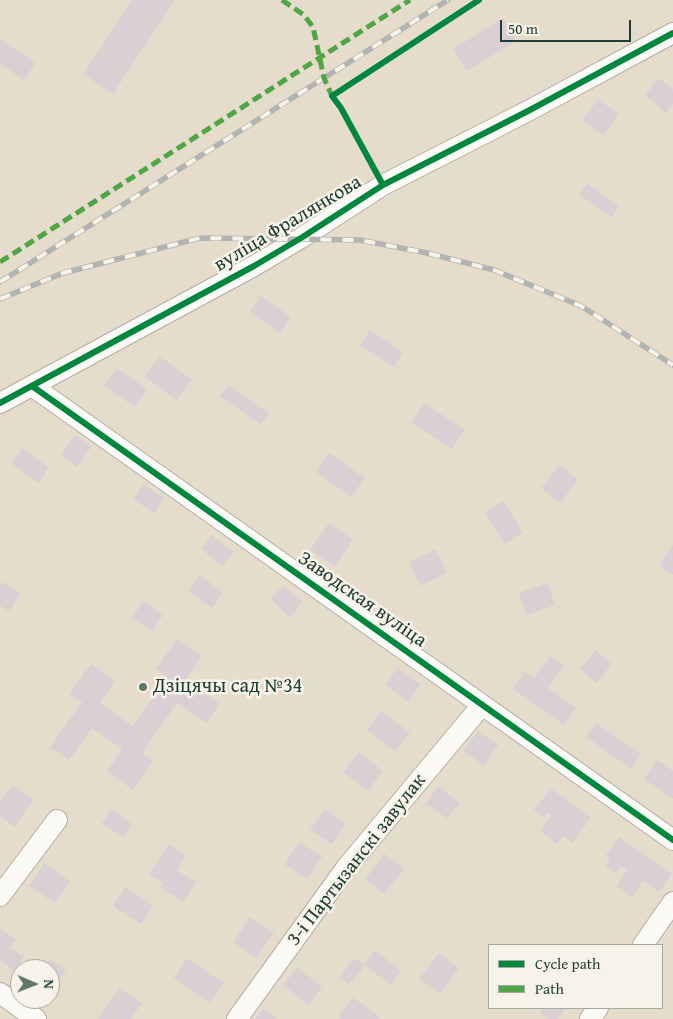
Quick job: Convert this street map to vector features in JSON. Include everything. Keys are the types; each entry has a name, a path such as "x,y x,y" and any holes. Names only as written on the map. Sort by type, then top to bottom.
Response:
{"street":[{"name":"вуліца Фралянкова","path":"0,403 254,266 382,185 528,111 664,36 673,33"},
{"name":"Заводская вуліца","path":"32,386 673,840"},
{"name":"3-і Партызанскі завулак","path":"237,1019 346,868 482,705"},
{"path":"0,896 57,820"},
{"path":"644,944 673,902"},
{"path":"0,992 36,1019"}],"building":[{"path":"132,0 175,0 113,94 83,74"},
{"path":"503,18 516,41 467,71 453,49"},
{"path":"0,39 36,63 24,80 0,64"},
{"path":"659,78 673,89 673,104 666,113 645,95"},
{"path":"598,99 619,114 603,136 582,120"},
{"path":"587,183 619,206 612,217 579,195"},
{"path":"261,296 291,317 280,333 250,312"},
{"path":"370,330 403,352 394,367 360,345"},
{"path":"160,356 192,380 176,400 144,376"},
{"path":"117,368 147,389 135,407 104,386"},
{"path":"228,385 269,413 261,425 220,396"},
{"path":"424,403 465,430 452,449 411,422"},
{"path":"75,435 91,447 77,467 61,455"},
{"path":"22,448 49,468 38,483 11,463"},
{"path":"329,453 365,478 351,497 316,472"},
{"path":"560,465 578,480 560,503 541,488"},
{"path":"143,484 164,498 154,513 133,499"},
{"path":"503,501 523,532 505,544 485,513"},
{"path":"329,523 353,539 335,567 310,550"},
{"path":"212,535 234,552 223,566 201,549"},
{"path":"673,544 673,575 659,566"},
{"path":"436,549 447,573 420,586 409,562"},
{"path":"200,575 223,593 212,608 188,591"},
{"path":"3,582 20,594 9,611 0,606 0,586"},
{"path":"548,583 555,605 526,615 519,593"},
{"path":"283,585 303,602 290,617 270,599"},
{"path":"143,601 163,615 152,631 132,618"},
{"path":"177,639 202,656 185,680 220,704 206,723 177,703 142,753 153,761 133,790 107,771 122,749 92,728 69,760 50,747 82,702 69,694 91,664 115,681 100,703 133,726 167,677 156,669"},
{"path":"596,650 612,664 596,683 580,669"},
{"path":"550,656 564,666 548,688 576,708 564,725 513,689 525,672 534,678"},
{"path":"397,668 420,684 408,702 385,685"},
{"path":"381,711 410,733 395,752 367,730"},
{"path":"596,723 641,754 631,769 586,737"},
{"path":"478,731 498,745 484,766 463,751"},
{"path":"359,752 383,771 368,791 343,772"},
{"path":"657,760 673,771 673,799 644,779"},
{"path":"12,785 34,800 14,827 0,816 0,801"},
{"path":"438,786 460,803 447,819 426,803"},
{"path":"551,788 591,818 572,843 563,836 557,844 540,831 551,816 547,813 544,818 534,810"},
{"path":"111,809 132,824 123,838 102,823"},
{"path":"325,809 346,824 332,844 310,830"},
{"path":"619,837 672,874 659,892 643,881 632,897 616,886 627,870 621,866 616,874 605,866 610,858 606,855"},
{"path":"300,842 322,857 307,879 284,864"},
{"path":"169,844 186,856 177,870 196,882 183,902 160,887 163,883 149,874"},
{"path":"385,854 404,869 384,894 365,879"},
{"path":"44,863 70,881 55,903 29,886"},
{"path":"125,887 153,906 141,924 113,906"},
{"path":"250,917 274,933 256,958 233,942"},
{"path":"0,928 16,940 10,947 24,957 23,959 10,959 10,968 0,960"},
{"path":"375,950 401,971 390,985 364,964"},
{"path":"439,953 459,968 440,994 419,979"},
{"path":"187,958 224,983 210,1003 174,978"},
{"path":"355,958 365,966 349,985 339,977"},
{"path":"60,966 66,970 60,978"},
{"path":"298,967 322,987 308,1005 283,985"},
{"path":"119,988 142,1003 131,1019 98,1019"},
{"path":"353,997 380,1017 379,1019 341,1019 338,1017"},
{"path":"264,1008 277,1019 255,1019"},
{"path":"543,1009 565,1009 558,1019 549,1019 540,1013"}],"railway":[{"path":"0,282 448,0"},
{"path":"0,299 63,273 200,238 360,240 427,253 494,270 581,306 673,365"}],"marked path":[{"path":"282,0 304,15 313,27 324,78 332,96"},
{"path":"0,262 410,0"}],"cycle path":[{"path":"383,185 341,108 332,96 479,0"},
{"path":"0,403 254,266 383,185 528,111 673,33"},
{"path":"32,386 673,840"}],"place":[{"name":"Дзіцячы сад №34","path":"143,687"}]}
